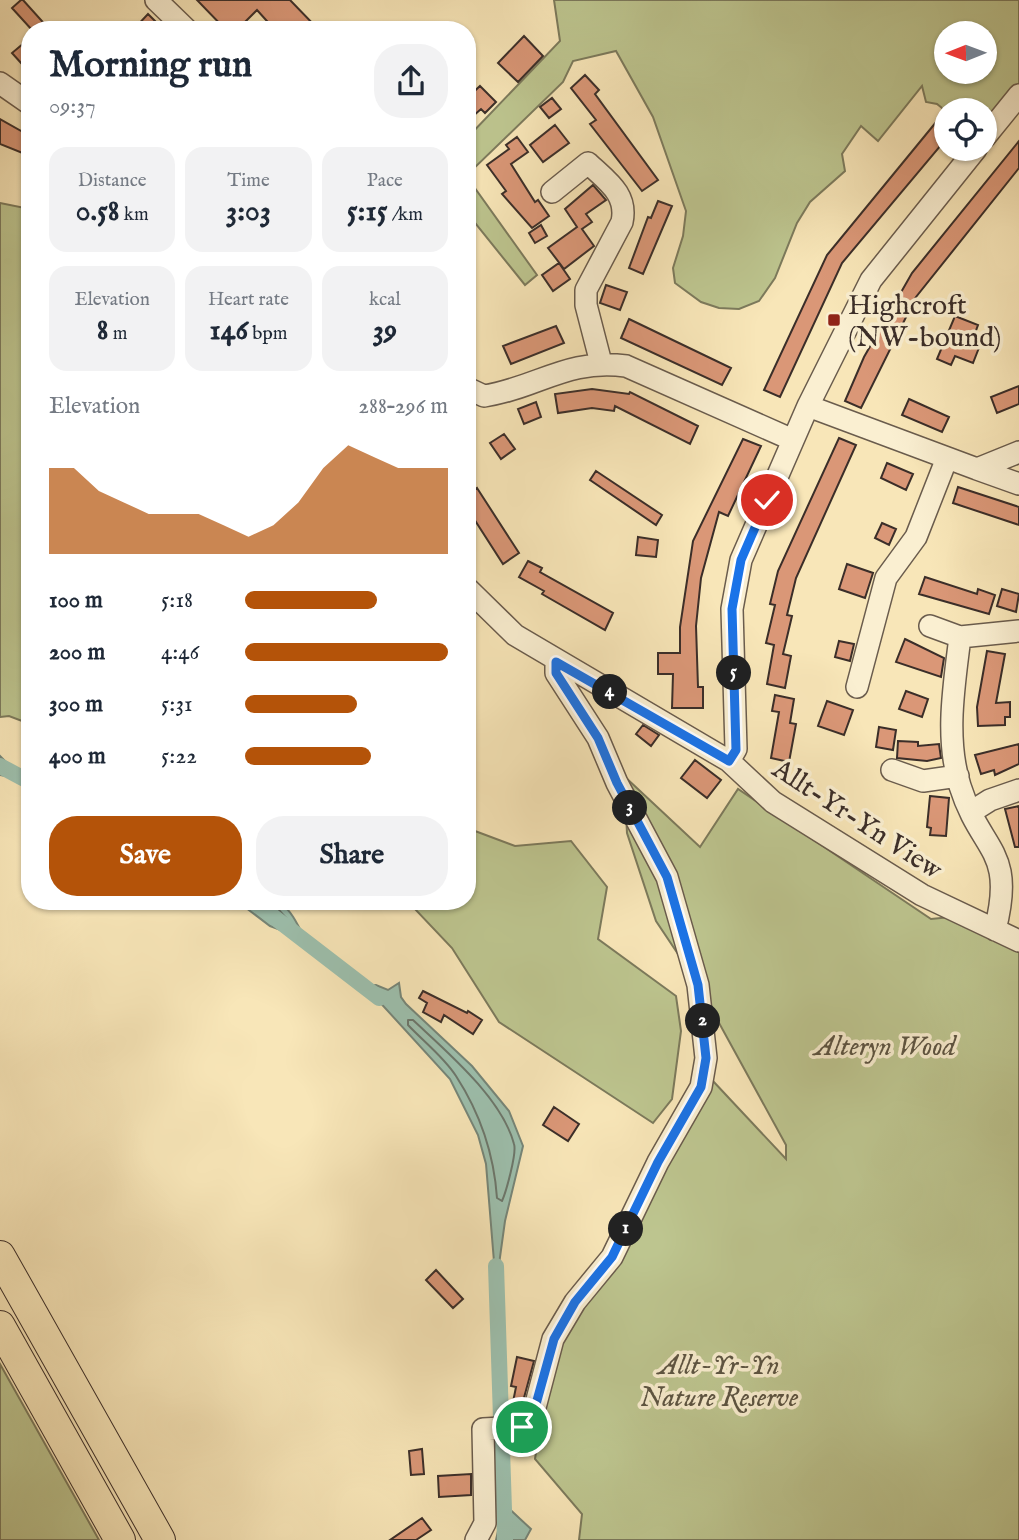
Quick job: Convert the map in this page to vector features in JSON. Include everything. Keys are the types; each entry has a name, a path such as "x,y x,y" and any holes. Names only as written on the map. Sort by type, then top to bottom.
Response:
{"highway":[{"path":"0,1256 160,1540"},
{"path":"0,1326 120,1540"}],"street":[{"path":"156,0 178,21"},
{"path":"0,83 21,98"},
{"path":"997,123 1019,96"},
{"path":"729,761 736,750 732,609 741,560 808,406 871,280 966,161"},
{"path":"552,192 588,163 622,198 622,222 586,290 586,305 601,363"},
{"path":"476,392 484,396 498,394 553,372 601,363 626,366 793,440"},
{"path":"808,406 1019,484"},
{"path":"977,469 1019,452"},
{"path":"857,687 876,626 886,578 916,537 947,458"},
{"name":"Allt-Yr-Yn View","path":"476,597 515,635 556,662 729,761 773,802 922,895 1019,941"},
{"path":"930,626 960,637 1019,631"},
{"path":"960,637 952,704 958,776 971,812 998,858 1003,878 1002,901 995,930"},
{"path":"476,1540 485,1522 483,1429 522,1427 533,1415 554,1339 575,1302 612,1257 658,1162 701,1087 706,1058 698,985 667,877 617,783 598,738 556,673 556,662"},
{"path":"892,770 923,780 958,776"},
{"path":"971,812 989,800 1019,790"}],"green space":[{"path":"554,0 1019,0 1019,95 997,121 997,98 934,98 934,103 926,102 922,86 878,141 861,126 842,154 845,171 810,202 797,223 775,278 759,301 739,309 719,308 701,302 675,283 673,268 683,236 686,211 653,117 616,51 573,61 563,82 476,166 476,129 560,41"},
{"path":"476,190 537,275 525,285 476,224"},
{"path":"0,203 21,207 21,721 9,716 0,717"},
{"path":"624,776 700,847 738,789 931,919 961,916 1019,941 1019,1540 579,1540 582,1514 535,1459 553,1339 712,1080 786,1159 786,1145 696,981 656,921 627,833"},
{"path":"476,831 515,846 571,841 607,887 598,939 676,996 681,1031 672,1099 653,1123 499,1022 452,948 416,910 476,910"},
{"path":"0,1364 99,1540 0,1540"}],"water":[{"path":"0,756 21,779 0,775"},
{"path":"249,910 288,910 305,939 270,926"},
{"path":"399,983 401,997 406,1004 472,1066 509,1111 523,1146 505,1221 496,1286 486,1164 478,1135 450,1079 365,986 376,985 388,990"},
{"path":"504,1504 531,1529 525,1540 496,1540"}],"building":[{"path":"23,0 42,21 24,21 12,8"},
{"path":"197,0 290,0 310,21 267,21 257,10 246,21 217,21"},
{"path":"148,14 155,21 141,21"},
{"path":"524,36 543,56 518,82 498,63"},
{"path":"21,46 21,63 12,53"},
{"path":"585,75 599,90 595,94 658,180 642,191 590,124 596,120 571,88"},
{"path":"480,86 496,102 485,113 481,109 476,113 476,90"},
{"path":"552,98 561,109 549,118 540,107"},
{"path":"0,119 21,131 21,152 0,144"},
{"path":"555,125 569,143 543,162 530,145"},
{"path":"934,125 934,153 842,263 780,397 764,390 827,255"},
{"path":"517,137 528,152 511,164 535,202 538,200 549,216 532,228 502,194 506,191 487,165 509,149 506,145"},
{"path":"1019,141 1019,168 916,297 861,408 845,401 864,357 912,273"},
{"path":"593,185 606,200 586,214 592,222 582,229 594,246 564,269 548,248 577,227 565,209"},
{"path":"658,201 672,206 643,274 629,268 648,217 651,218"},
{"path":"541,225 547,236 535,243 529,233"},
{"path":"559,263 570,279 553,291 542,275"},
{"path":"606,285 627,292 620,310 600,303"},
{"path":"955,316 978,325 974,336 982,340 973,363 955,356 951,365 937,359"},
{"path":"629,319 731,368 722,385 621,338"},
{"path":"556,326 564,343 511,364 503,346"},
{"path":"1019,386 1019,404 997,413 991,397"},
{"path":"592,389 630,392 698,426 690,444 615,406 614,411 592,408 558,413 555,394"},
{"path":"909,399 949,417 942,432 902,415"},
{"path":"536,402 541,417 524,424 518,409"},
{"path":"504,434 515,449 501,459 490,443"},
{"path":"839,438 856,445 796,578 787,615 792,616 783,654 791,656 785,688 767,684 774,645 766,643 775,605 770,604 778,571"},
{"path":"743,439 761,446 728,516 719,512 701,578 696,626 698,687 703,687 703,708 672,708 673,674 658,674 658,653 680,653 680,627 693,541"},
{"path":"887,463 913,474 906,490 881,478"},
{"path":"596,471 662,515 656,525 590,480"},
{"path":"958,487 1019,507 1019,525 953,503"},
{"path":"476,489 519,553 503,564 476,522"},
{"path":"882,523 896,529 889,545 875,538"},
{"path":"638,537 658,540 656,557 636,555"},
{"path":"528,561 542,568 540,572 613,613 605,630 542,594 544,591 519,577"},
{"path":"847,564 873,573 865,598 839,589"},
{"path":"925,577 977,594 978,589 995,595 989,614 919,594"},
{"path":"1002,589 1019,594 1016,612 997,606"},
{"path":"905,639 944,658 941,677 896,662"},
{"path":"839,641 854,644 850,661 835,657"},
{"path":"987,651 1005,654 996,703 1010,702 1010,717 1005,717 1005,725 978,726 977,707"},
{"path":"906,691 928,699 922,717 899,709"},
{"path":"775,695 794,699 790,723 796,724 789,762 771,758 779,712 772,711"},
{"path":"827,701 853,710 844,735 818,726"},
{"path":"643,725 659,735 651,746 636,734"},
{"path":"879,727 896,730 893,750 876,747"},
{"path":"898,741 918,742 918,746 939,744 941,758 927,761 897,758"},
{"path":"1019,744 1019,764 995,775 994,770 981,774 975,755"},
{"path":"695,760 721,780 707,798 681,778"},
{"path":"930,796 949,798 946,836 930,835 931,828 927,827"},
{"path":"1019,806 1019,847 1015,847 1005,809"},
{"path":"423,991 482,1020 473,1034 444,1015 441,1022 423,1012 427,1003 419,998"},
{"path":"554,1107 579,1124 568,1141 543,1125"},
{"path":"436,1270 463,1299 453,1308 426,1280"},
{"path":"517,1357 534,1361 522,1405 513,1402 516,1387 511,1386"},
{"path":"422,1449 424,1474 411,1475 409,1451"},
{"path":"471,1474 471,1495 439,1497 438,1476"},
{"path":"422,1518 431,1530 416,1540 390,1540"}],"waterway":[{"path":"0,766 21,777"},
{"path":"265,910 379,998"},
{"path":"496,1266 505,1540"}],"place":[{"name":"Highcroft (NW-bound)","path":"834,320"}],"route":[{"path":"522,1427 533,1415 554,1339 575,1302 612,1257 658,1162 701,1087 706,1058 698,985 667,877 617,783 598,738 556,673 556,662 729,761 736,750 732,609 741,560 767,500"}],"park label":[{"name":"Alteryn Wood","path":"885,1045"},
{"name":"Allt-Yr-Yn Nature Reserve","path":"719,1380"}]}
